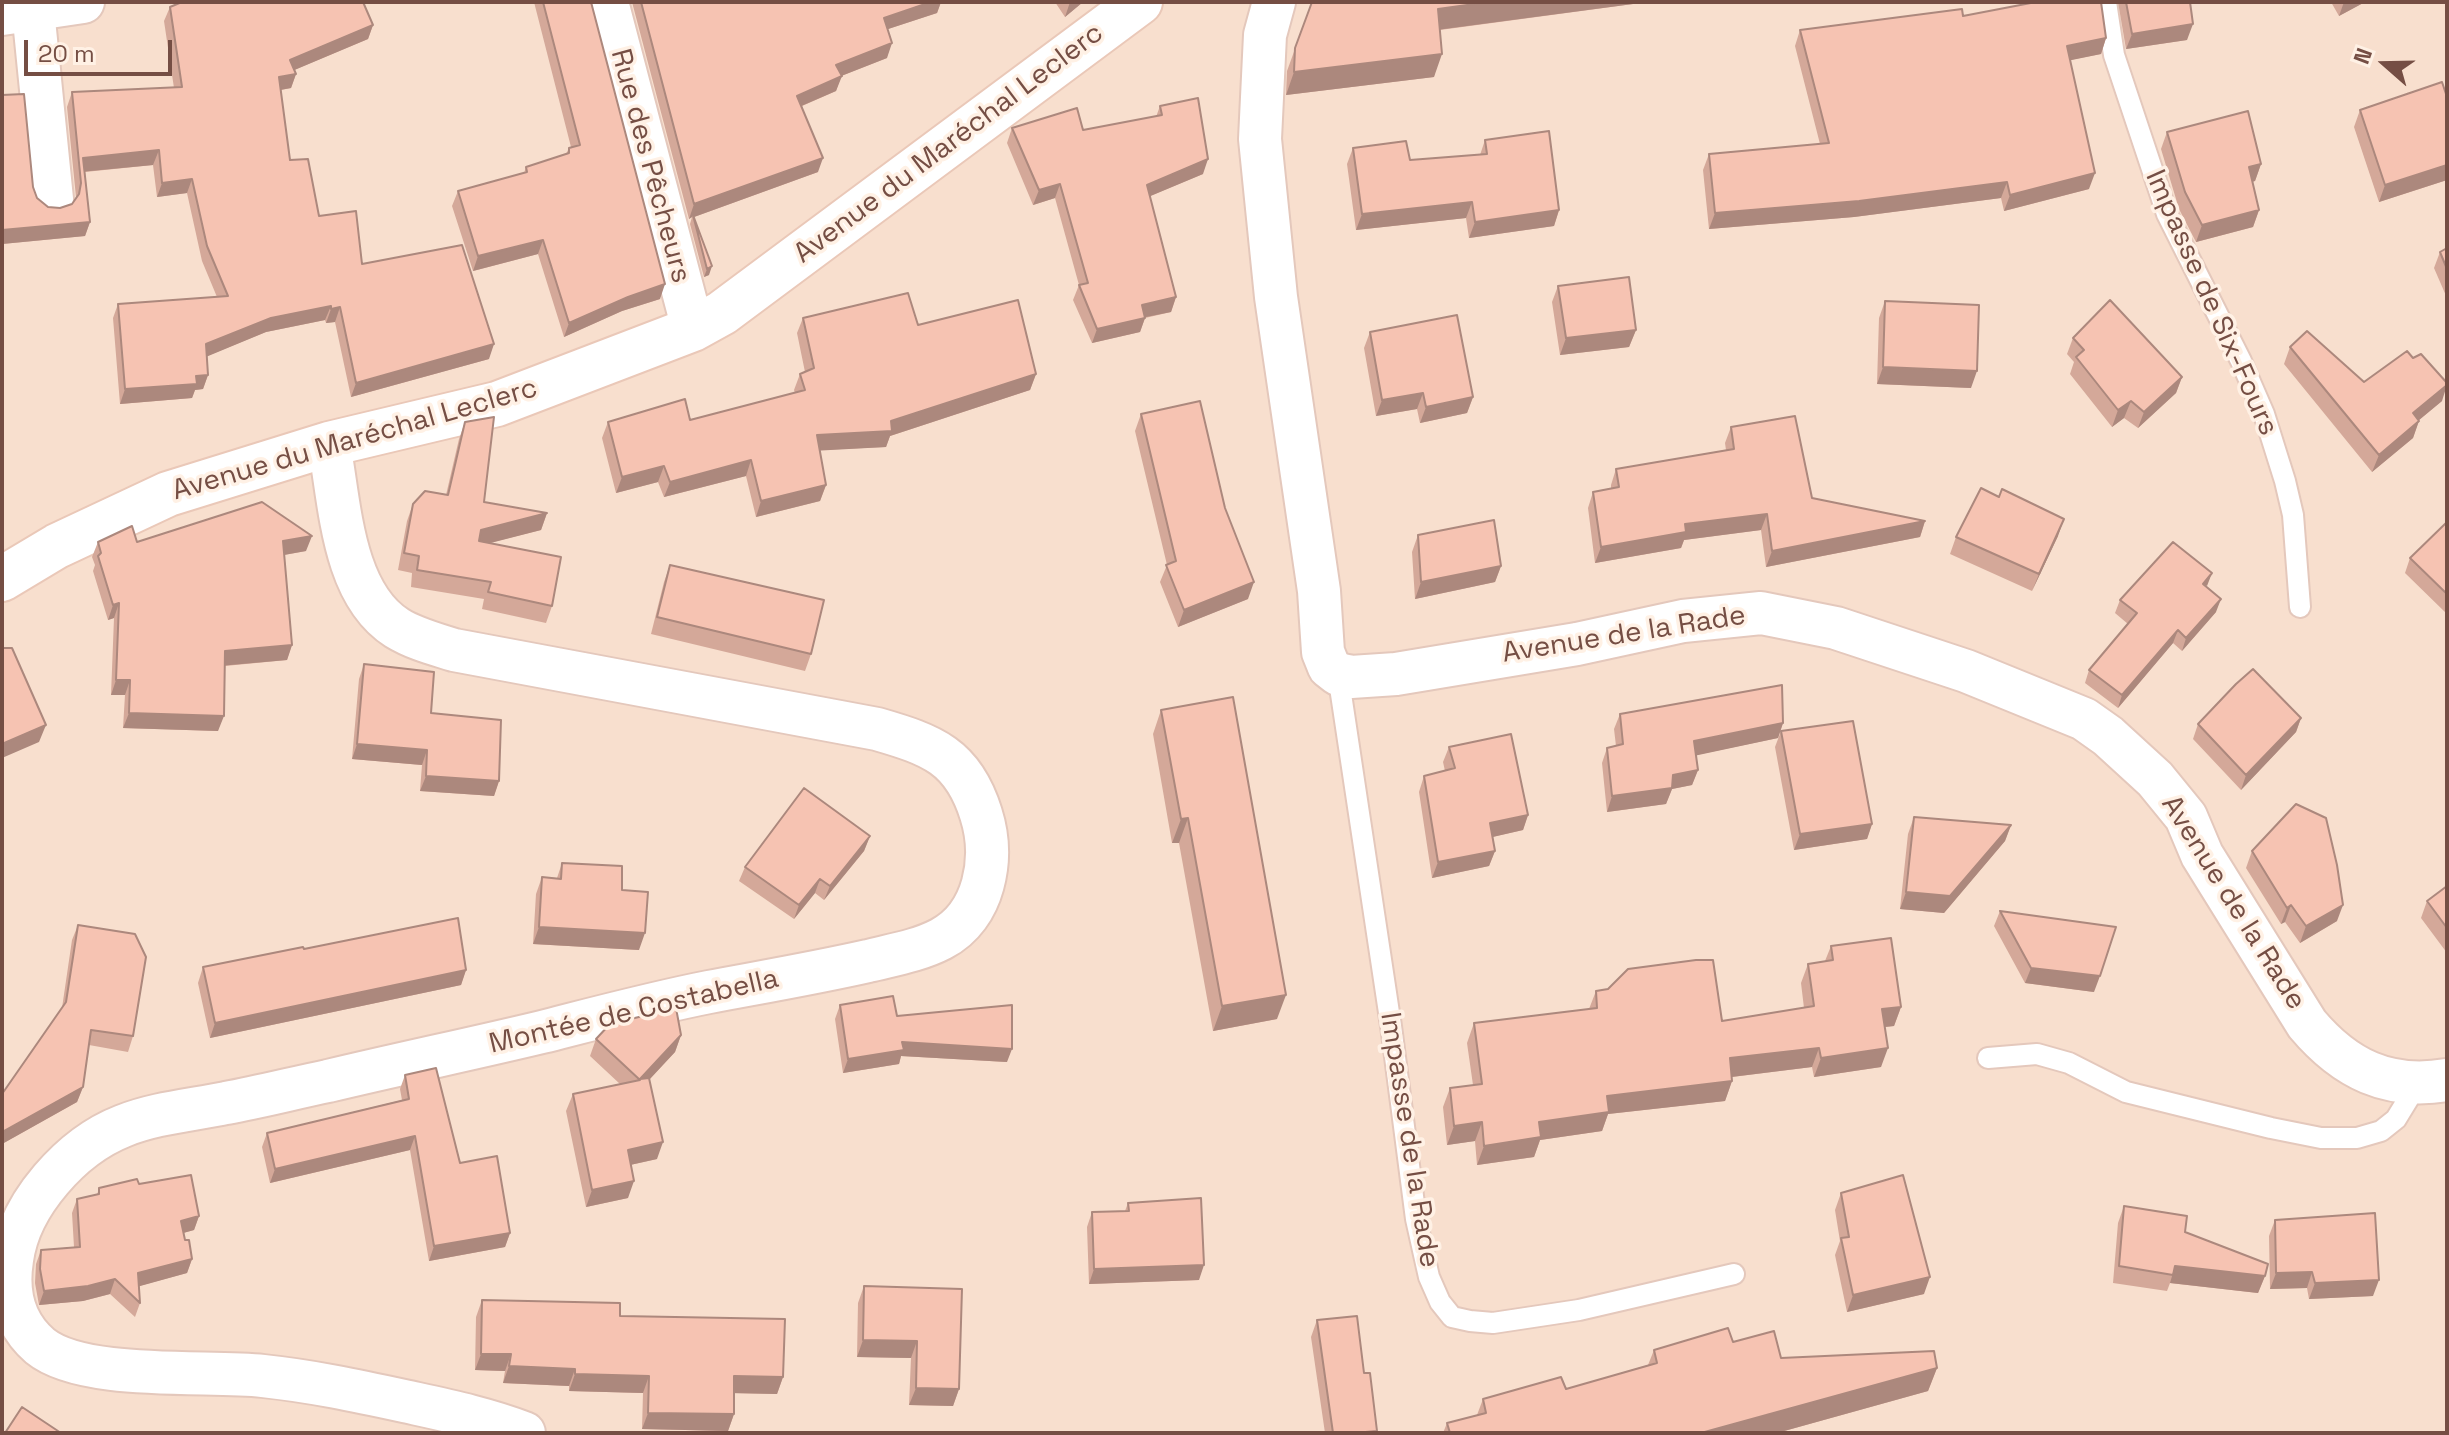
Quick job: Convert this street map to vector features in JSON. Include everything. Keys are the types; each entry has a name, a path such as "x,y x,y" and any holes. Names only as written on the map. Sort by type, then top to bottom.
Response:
{"main road":[{"name":"Avenue du Maréchal Leclerc","path":"2,579 57,546 168,494 329,444 497,404 693,329 722,313 1140,2"}],"street":[{"path":"52,199 17,12 83,2"},
{"name":"Rue des Pêcheurs","path":"607,2 693,329"},
{"path":"1274,2 1265,35 1260,139 1278,311 1319,591 1323,652 1329,667 1338,674"},
{"name":"Montée de Costabella","path":"329,444 354,574 373,608 398,628 454,650 902,736 928,746 967,776 985,825 988,850 984,878 974,908 961,924 942,938 907,952 701,993 123,1126 74,1157 54,1178 27,1217 13,1248 9,1279 13,1308 28,1335 45,1350 68,1362 103,1369 264,1376 492,1421 524,1433"},
{"name":"Avenue de la Rade","path":"1338,674 1365,677 1396,674 1577,644 1683,621 1761,613 1836,628 1966,671 2084,719 2108,736 2155,779 2186,817 2202,855 2307,1024 2323,1043 2347,1063 2369,1073 2396,1081 2432,1082"}],"lane":[{"name":"Impasse de Six-Fours","path":"2106,2 2114,55 2167,214 2241,361 2268,427 2293,515 2300,607"},
{"name":"Impasse de la Rade","path":"1338,674 1393,1041 1416,1219 1429,1277 1440,1302 1452,1317 1493,1323 1579,1310 1734,1274"},
{"path":"1988,1058 2037,1054 2069,1063 2126,1092 2321,1138 2357,1138 2381,1131 2432,1082"}],"shaded area":[{"path":"2,2 2447,2 2447,1433 2,1433"}],"building":[{"path":"182,2 363,2 373,25 290,60 296,74 279,77 290,160 308,159 319,216 356,211 362,264 462,245 494,344 356,383 340,307 331,309 331,306 271,318 206,344 208,375 196,376 197,384 125,389 118,304 228,296 207,246 192,179 162,183 159,150 83,158 90,222 2,230 2,95 24,94 33,187 37,198 48,207 60,208 72,204 79,194 81,183 72,92 182,87 170,7"},
{"path":"543,2 591,2 665,284 569,323 543,240 478,256 458,191 527,172 526,167 569,153 569,148 580,145"},
{"path":"641,2 931,2 884,18 892,43 836,65 842,76 797,96 823,158 694,204"},
{"path":"1312,2 1489,2 1438,9 1442,54 1294,72 1295,48"},
{"path":"2036,2 2101,2 2106,38 2067,46 2095,173 2010,195 2007,182 1859,201 1715,213 1709,154 1829,143 1800,30 1962,9 1963,16"},
{"path":"2126,2 2190,2 2193,24 2132,34"},
{"path":"2442,82 2447,97 2447,165 2385,185 2360,110"},
{"path":"1198,98 1208,159 1147,185 1176,297 1142,305 1145,318 1097,329 1079,285 1088,283 1060,184 1039,190 1012,128 1077,108 1083,130 1162,115 1160,106"},
{"path":"2248,111 2261,164 2249,167 2259,210 2202,225 2185,192 2167,132"},
{"path":"1549,131 1559,210 1475,222 1472,202 1362,214 1353,148 1406,141 1410,160 1487,154 1485,140"},
{"path":"693,215 712,266 707,269"},
{"path":"2447,248 2447,269 2440,252"},
{"path":"1629,277 1636,330 1566,338 1558,286"},
{"path":"908,293 918,325 1018,300 1036,374 891,421 892,431 817,435 826,485 761,501 751,460 670,482 664,466 622,477 608,422 685,399 690,420 805,390 800,374 814,368 803,318"},
{"path":"2110,300 2182,377 2144,412 2131,401 2118,410 2076,357 2084,350 2073,338"},
{"path":"1885,301 1979,305 1977,371 1883,367"},
{"path":"1457,315 1473,397 1426,407 1423,393 1382,400 1370,332"},
{"path":"2307,331 2364,382 2407,351 2413,358 2421,354 2447,385 2413,413 2419,421 2379,455 2290,347"},
{"path":"1200,401 1225,508 1254,582 1184,610 1166,565 1176,561 1141,414"},
{"path":"1795,416 1812,498 1925,521 1772,551 1767,514 1685,524 1686,532 1601,547 1593,492 1619,487 1616,469 1734,449 1731,427"},
{"path":"494,417 484,502 547,513 481,530 479,541 561,557 552,606 488,592 491,582 417,570 419,556 404,553 413,504 425,491 448,495 465,422"},
{"path":"1981,488 1999,497 2002,489 2064,519 2039,574 1956,537"},
{"path":"262,502 312,536 283,541 292,645 225,651 224,716 129,713 130,680 116,680 119,603 113,605 98,556 101,553 98,542 132,526 137,542"},
{"path":"1494,520 1501,566 1421,582 1418,535"},
{"path":"2447,522 2447,594 2410,558"},
{"path":"2173,542 2212,573 2203,584 2221,599 2186,638 2178,630 2122,695 2089,670 2137,613 2120,600"},
{"path":"670,565 824,600 811,654 657,617"},
{"path":"2,648 12,648 46,725 2,744"},
{"path":"364,664 434,672 431,713 501,720 499,781 426,776 427,750 357,744"},
{"path":"2253,669 2301,718 2246,775 2198,724"},
{"path":"1782,685 1783,723 1694,741 1698,770 1673,775 1672,788 1612,796 1607,748 1623,744 1620,714"},
{"path":"1233,697 1286,995 1222,1006 1188,818 1181,819 1161,710"},
{"path":"1853,721 1872,824 1800,834 1781,731"},
{"path":"1511,734 1528,815 1490,823 1495,851 1438,862 1424,776 1455,768 1449,747"},
{"path":"804,788 870,836 830,886 820,879 799,905 745,867"},
{"path":"2296,804 2326,818 2343,905 2306,926 2291,905 2287,908 2252,851"},
{"path":"1914,817 2011,825 1950,896 1906,892"},
{"path":"562,863 622,866 622,890 648,892 645,933 539,927 542,877 561,879"},
{"path":"2447,886 2447,928 2427,901"},
{"path":"2000,911 2116,927 2100,976 2031,968"},
{"path":"458,918 466,970 215,1023 203,967"},
{"path":"78,925 135,934 146,957 133,1036 91,1030 83,1087 2,1132 2,1094 66,1002"},
{"path":"1891,938 1901,1007 1882,1009 1888,1048 1821,1058 1819,1048 1730,1058 1732,1081 1607,1096 1609,1112 1539,1122 1541,1137 1484,1146 1482,1122 1454,1126 1450,1088 1482,1084 1474,1023 1597,1008 1596,991 1608,989 1628,969 1696,960 1713,960 1722,1021 1814,1006 1808,964 1833,960 1831,946"},
{"path":"893,996 897,1016 1012,1005 1012,1049 902,1042 904,1050 848,1059 840,1005"},
{"path":"676,1008 681,1035 640,1079 649,1078 663,1142 628,1150 634,1181 592,1190 573,1094 640,1080 596,1039 610,1024"},
{"path":"436,1068 460,1163 497,1156 510,1233 434,1246 415,1136 275,1169 267,1133 409,1099 405,1075"},
{"path":"191,1175 199,1216 181,1221 185,1240 189,1240 192,1259 138,1273 140,1303 115,1279 88,1286 44,1291 41,1250 80,1247 77,1199 99,1194 99,1188 137,1179 139,1184"},
{"path":"1903,1175 1930,1277 1853,1295 1841,1238 1849,1237 1841,1193"},
{"path":"1201,1198 1204,1265 1094,1269 1092,1212 1129,1211 1128,1203"},
{"path":"2124,1206 2187,1216 2185,1232 2268,1264 2265,1276 2175,1266 2173,1275 2119,1266"},
{"path":"2375,1213 2379,1280 2315,1283 2312,1272 2276,1273 2275,1220"},
{"path":"864,1286 962,1289 959,1389 916,1388 917,1341 863,1340"},
{"path":"482,1300 620,1303 620,1316 785,1319 783,1377 734,1376 734,1414 648,1413 649,1376 575,1374 575,1369 509,1366 511,1354 481,1354"},
{"path":"1357,1316 1364,1373 1370,1373 1377,1431 1333,1433 1317,1320"},
{"path":"1728,1328 1733,1342 1774,1331 1781,1358 1934,1351 1937,1368 1701,1433 1450,1433 1447,1423 1486,1413 1483,1399 1561,1377 1566,1389 1657,1363 1654,1350"},
{"path":"22,1407 61,1433 5,1433"}]}
